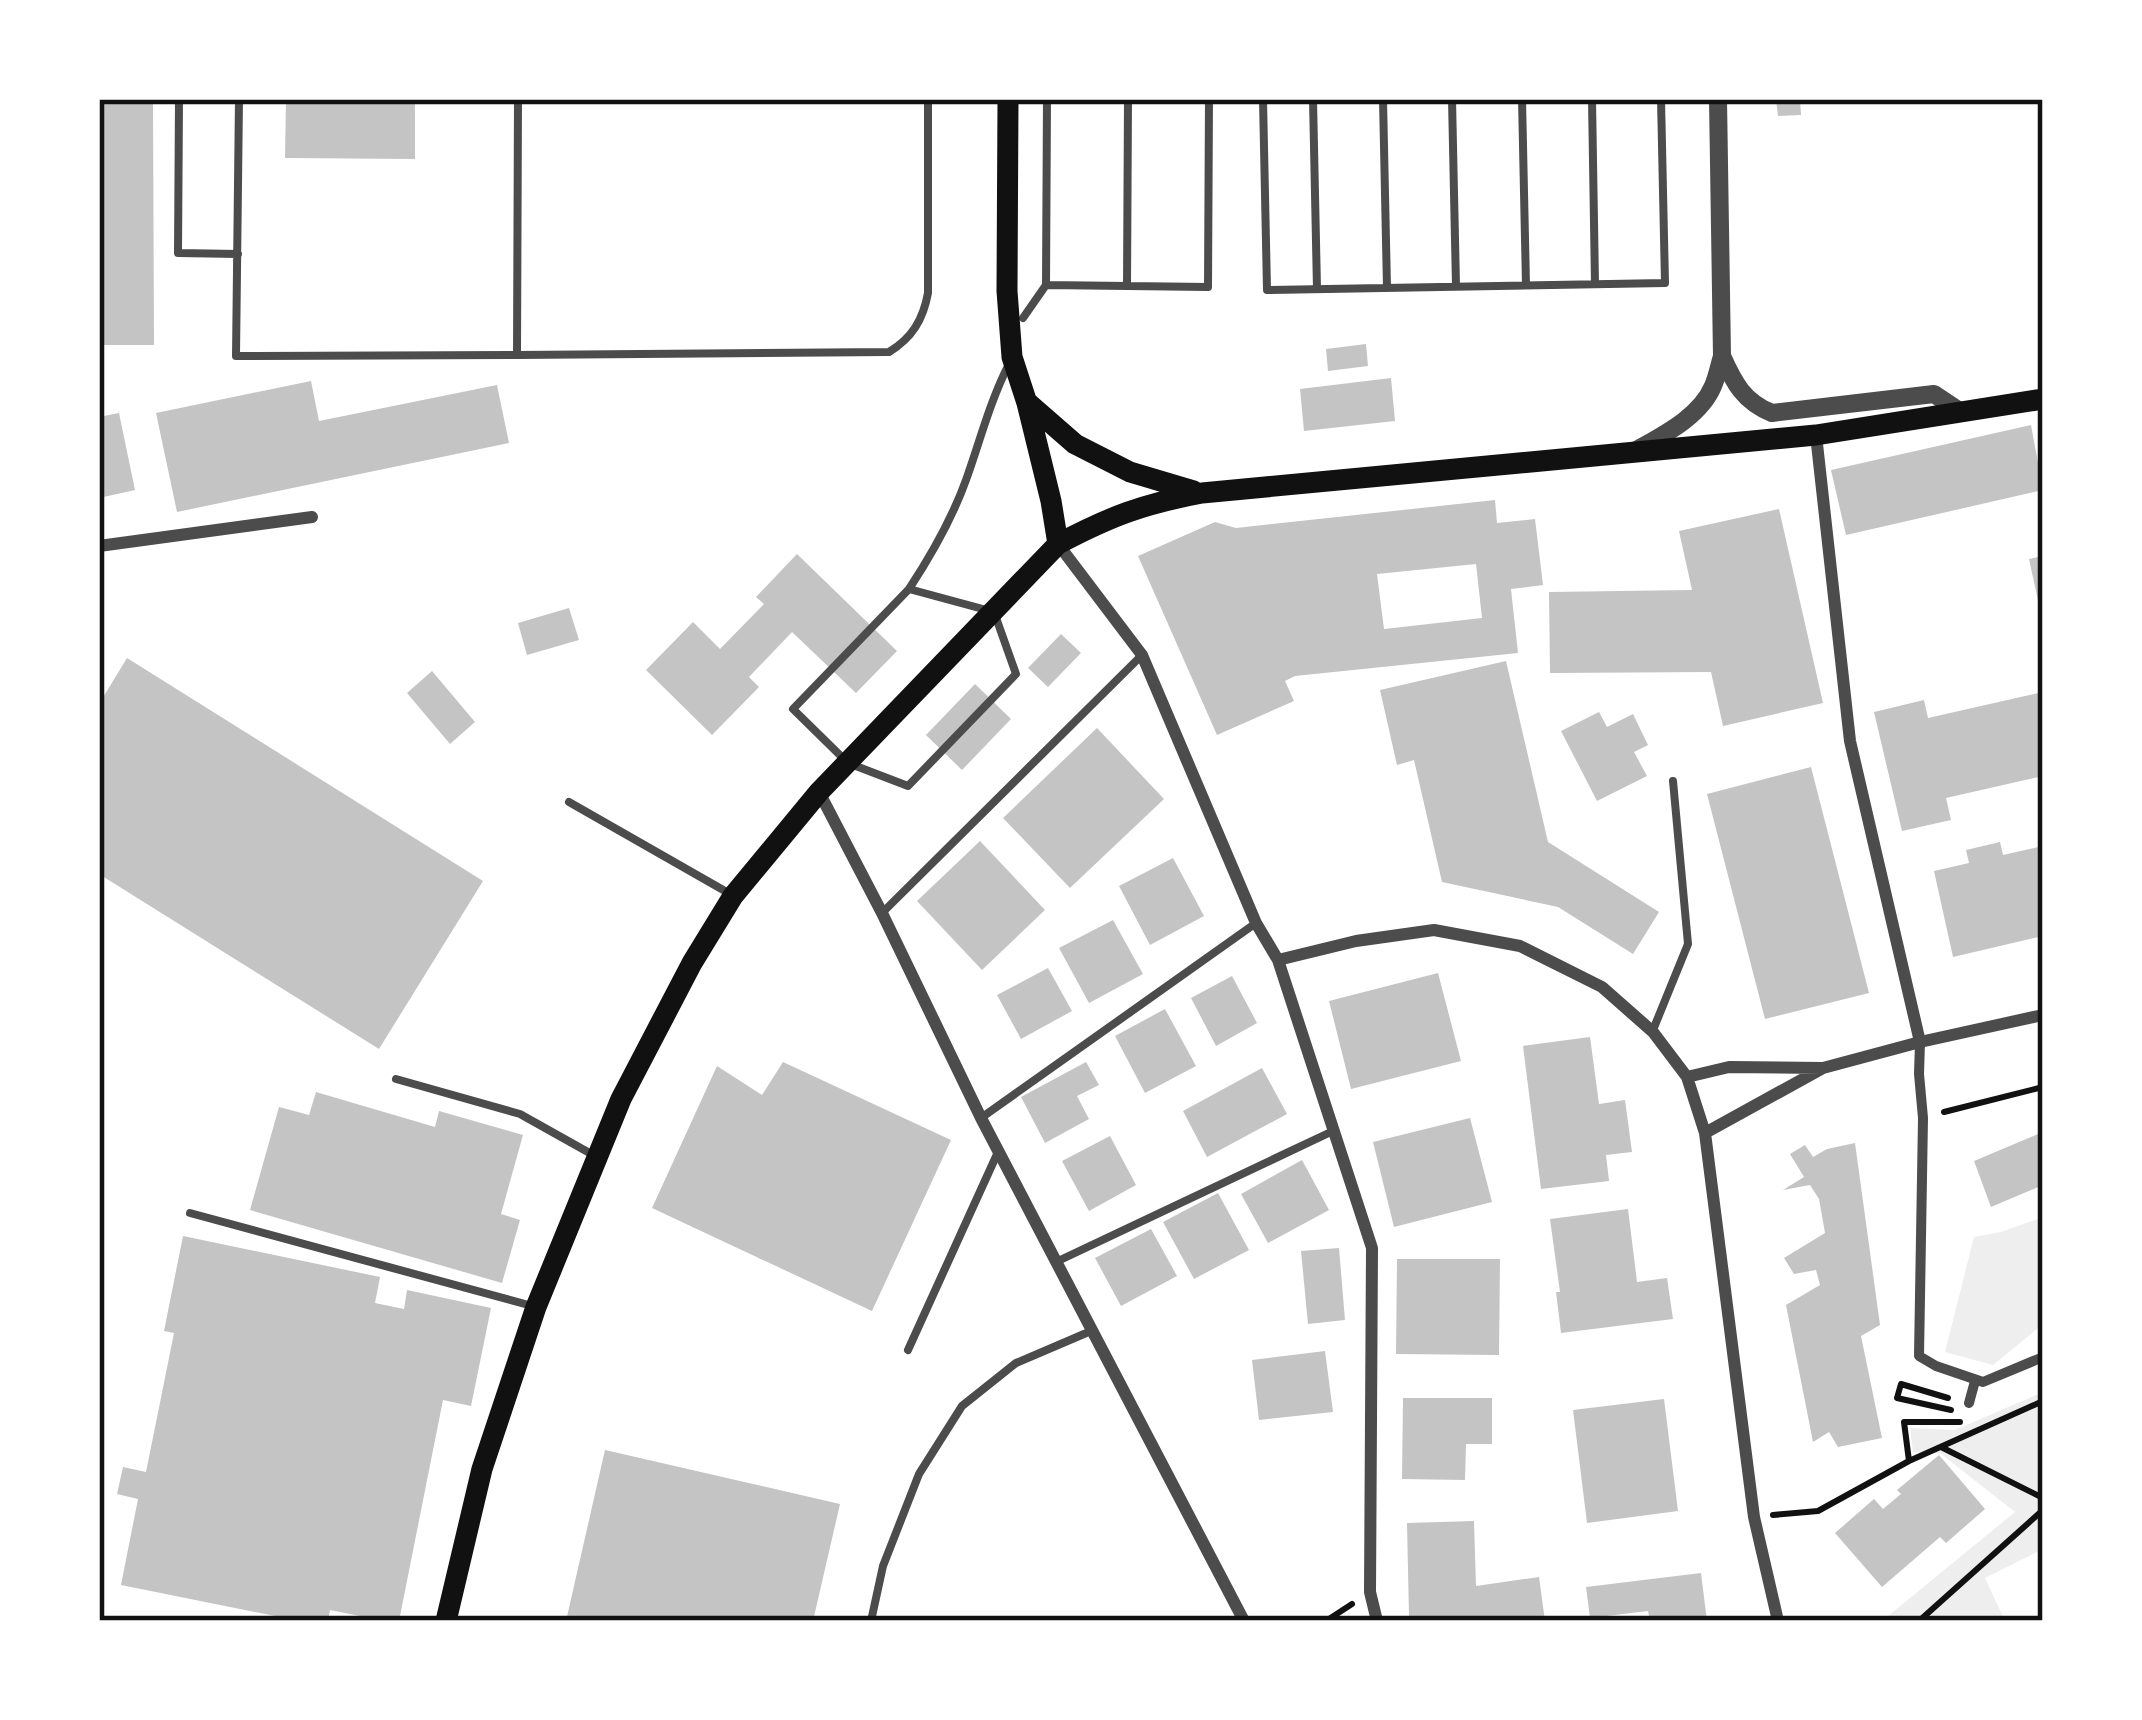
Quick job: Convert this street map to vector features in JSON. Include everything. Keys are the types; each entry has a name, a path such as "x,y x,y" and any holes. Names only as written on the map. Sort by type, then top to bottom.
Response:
{"main road":[{"path":"1008,99 1007,291 1012,357 1028,403 1058,544"},
{"path":"446,1621 482,1469 536,1307 596,1157 692,963 734,896 819,792 1058,544 1151,502 1202,493 1816,435 2043,399"},
{"path":"1028,403 1075,443 1112,463 1202,493"}],"street":[{"path":"1635,452 1698,408 1712,389 1722,356 1718,99"},
{"path":"1722,356 1736,387 1755,406 1772,413 1934,394 1961,412"},
{"path":"1816,435 1850,741 1920,1042 1919,1356 1983,1382 2043,1357"},
{"path":"99,546 311,517"},
{"path":"1058,544 1142,655 1256,923 1278,961 1372,1248 1370,1592 1377,1621"},
{"path":"819,792 982,1118 1244,1621"},
{"path":"1278,961 1356,941 1433,930 1520,946 1602,987 1652,1032 1687,1077 1705,1133 1754,1517 1778,1621"},
{"path":"1705,1133 1823,1068 2043,1015"},
{"path":"1687,1077 1729,1067 1823,1068"},
{"path":"1969,1403 1975,1381"}],"lane":[{"path":"179,99 178,253 238,254"},
{"path":"239,99 236,356 889,352 921,320 928,293 928,99"},
{"path":"518,99 518,355"},
{"path":"1023,318 1046,285 1047,99"},
{"path":"1127,286 1128,99"},
{"path":"1046,285 1208,287 1209,99"},
{"path":"1263,99 1267,290 1665,283 1661,99"},
{"path":"1313,99 1317,289"},
{"path":"1383,99 1387,288"},
{"path":"1452,99 1456,286"},
{"path":"1522,99 1526,285"},
{"path":"1592,99 1595,284"},
{"path":"909,589 994,612 1016,674 908,786 848,763 794,709 909,589 940,542 1012,357"},
{"path":"882,913 1142,655"},
{"path":"1652,1032 1688,944 1673,781"},
{"path":"569,802 734,896"},
{"path":"982,1118 1256,923"},
{"path":"396,1079 520,1114 596,1157"},
{"path":"1058,1261 1334,1131"},
{"path":"908,1349 999,1151"},
{"path":"190,1213 536,1307"},
{"path":"871,1621 883,1566 919,1474 962,1406 1016,1364 1092,1330"}],"path":[{"path":"1923,1118 2043,1087"},
{"path":"1909,1462 1904,1422 1959,1423 1970,1414 1897,1398 1901,1384 1969,1403"},
{"path":"1754,1517 1818,1511 1909,1462 2043,1400"},
{"path":"1941,1447 2043,1498"},
{"path":"1919,1621 2043,1510"}],"shaded area":[{"path":"2043,1217 2043,1324 1993,1365 1945,1352 1974,1237"},
{"path":"2043,1392 2043,1549 1985,1578 2005,1621 1882,1621 2015,1512 1940,1453 1913,1452 1910,1428 1955,1430"}],"building":[{"path":"99,99 153,99 154,345 99,345"},
{"path":"286,99 415,99 415,159 285,158"},
{"path":"1776,99 1800,99 1801,115 1778,116"},
{"path":"1366,344 1368,366 1328,371 1326,349"},
{"path":"1391,378 1395,421 1304,431 1300,389"},
{"path":"311,381 319,421 497,385 509,443 177,512 156,413"},
{"path":"119,413 135,490 99,498 99,417"},
{"path":"2031,425 2043,490 1846,535 1831,470"},
{"path":"1495,500 1497,523 1535,519 1543,585 1511,589 1518,653 1295,676 1285,681 1294,701 1217,735 1138,556 1215,522 1236,528","holes":["1476,564 1482,618 1384,629 1377,574"]},
{"path":"1779,509 1823,703 1723,726 1711,672 1550,673 1549,592 1692,590 1679,531"},
{"path":"797,554 897,651 856,693 792,632 749,677 759,687 712,735 646,670 693,622 720,649 764,604 756,597"},
{"path":"2043,556 2043,614 2041,614 2029,559"},
{"path":"569,608 579,640 527,655 518,623"},
{"path":"1061,634 1081,653 1048,687 1028,668"},
{"path":"127,658 483,881 379,1049 99,874 99,704"},
{"path":"1506,661 1548,842 1659,912 1633,954 1558,907 1442,882 1414,760 1397,765 1380,690"},
{"path":"432,671 475,722 450,744 407,693"},
{"path":"975,684 1011,719 962,770 926,735"},
{"path":"2043,692 2043,776 1946,798 1951,820 1902,831 1874,712 1924,700 1928,718"},
{"path":"1599,712 1607,727 1633,714 1648,745 1634,752 1647,776 1597,801 1561,731"},
{"path":"1097,728 1164,799 1070,888 1003,818"},
{"path":"1811,767 1869,993 1765,1019 1707,794"},
{"path":"980,841 1045,910 982,970 917,901"},
{"path":"2000,842 2003,855 2043,846 2043,936 1953,957 1934,871 1969,863 1966,850"},
{"path":"1173,858 1204,916 1150,945 1119,886"},
{"path":"1113,920 1143,974 1089,1003 1059,948"},
{"path":"1048,968 1072,1011 1021,1039 997,995"},
{"path":"1438,973 1461,1061 1351,1089 1329,1001"},
{"path":"1232,976 1257,1023 1216,1046 1191,998"},
{"path":"1165,1009 1196,1066 1145,1093 1115,1036"},
{"path":"1590,1037 1599,1104 1625,1100 1632,1152 1606,1155 1609,1181 1541,1189 1523,1046"},
{"path":"783,1062 951,1140 872,1311 652,1208 717,1066 762,1095"},
{"path":"1086,1062 1099,1085 1077,1096 1089,1119 1045,1143 1021,1097"},
{"path":"1262,1068 1287,1114 1207,1157 1183,1111"},
{"path":"316,1092 435,1127 439,1111 523,1135 501,1214 520,1220 502,1283 250,1210 279,1107 309,1115"},
{"path":"1470,1118 1492,1202 1394,1227 1373,1142"},
{"path":"2043,1132 2043,1185 1991,1207 1974,1161"},
{"path":"1110,1136 1136,1185 1089,1211 1062,1161"},
{"path":"1855,1143 1880,1325 1861,1336 1882,1438 1838,1447 1829,1432 1813,1442 1786,1305 1820,1285 1816,1270 1794,1274 1784,1258 1825,1233 1819,1199 1810,1185 1783,1190 1804,1177 1790,1154 1805,1145 1813,1157"},
{"path":"1302,1160 1329,1210 1268,1243 1241,1194"},
{"path":"1218,1193 1249,1250 1194,1279 1163,1222"},
{"path":"1628,1209 1637,1282 1667,1278 1673,1319 1561,1333 1550,1219"},
{"path":"1151,1229 1177,1276 1121,1306 1095,1258"},
{"path":"183,1236 380,1277 375,1303 404,1309 407,1290 491,1308 471,1406 443,1400 399,1621 330,1610 328,1621 300,1621 121,1585 138,1499 117,1494 123,1467 146,1472 174,1333 164,1331"},
{"path":"1339,1248 1345,1320 1308,1324 1301,1251"},
{"path":"1397,1259 1500,1259 1499,1355 1396,1354"},
{"path":"1325,1351 1333,1412 1259,1420 1252,1360"},
{"path":"1403,1398 1492,1398 1492,1444 1466,1444 1465,1480 1402,1479"},
{"path":"1664,1399 1678,1511 1587,1523 1573,1410"},
{"path":"605,1450 840,1504 813,1621 566,1621"},
{"path":"1939,1455 1985,1509 1946,1543 1940,1537 1882,1587 1835,1533 1874,1499 1883,1509 1901,1494 1897,1490"},
{"path":"1474,1521 1476,1586 1539,1577 1545,1621 1419,1621 1409,1616 1407,1523"},
{"path":"1701,1573 1707,1621 1650,1621 1648,1611 1590,1618 1586,1587"}]}
